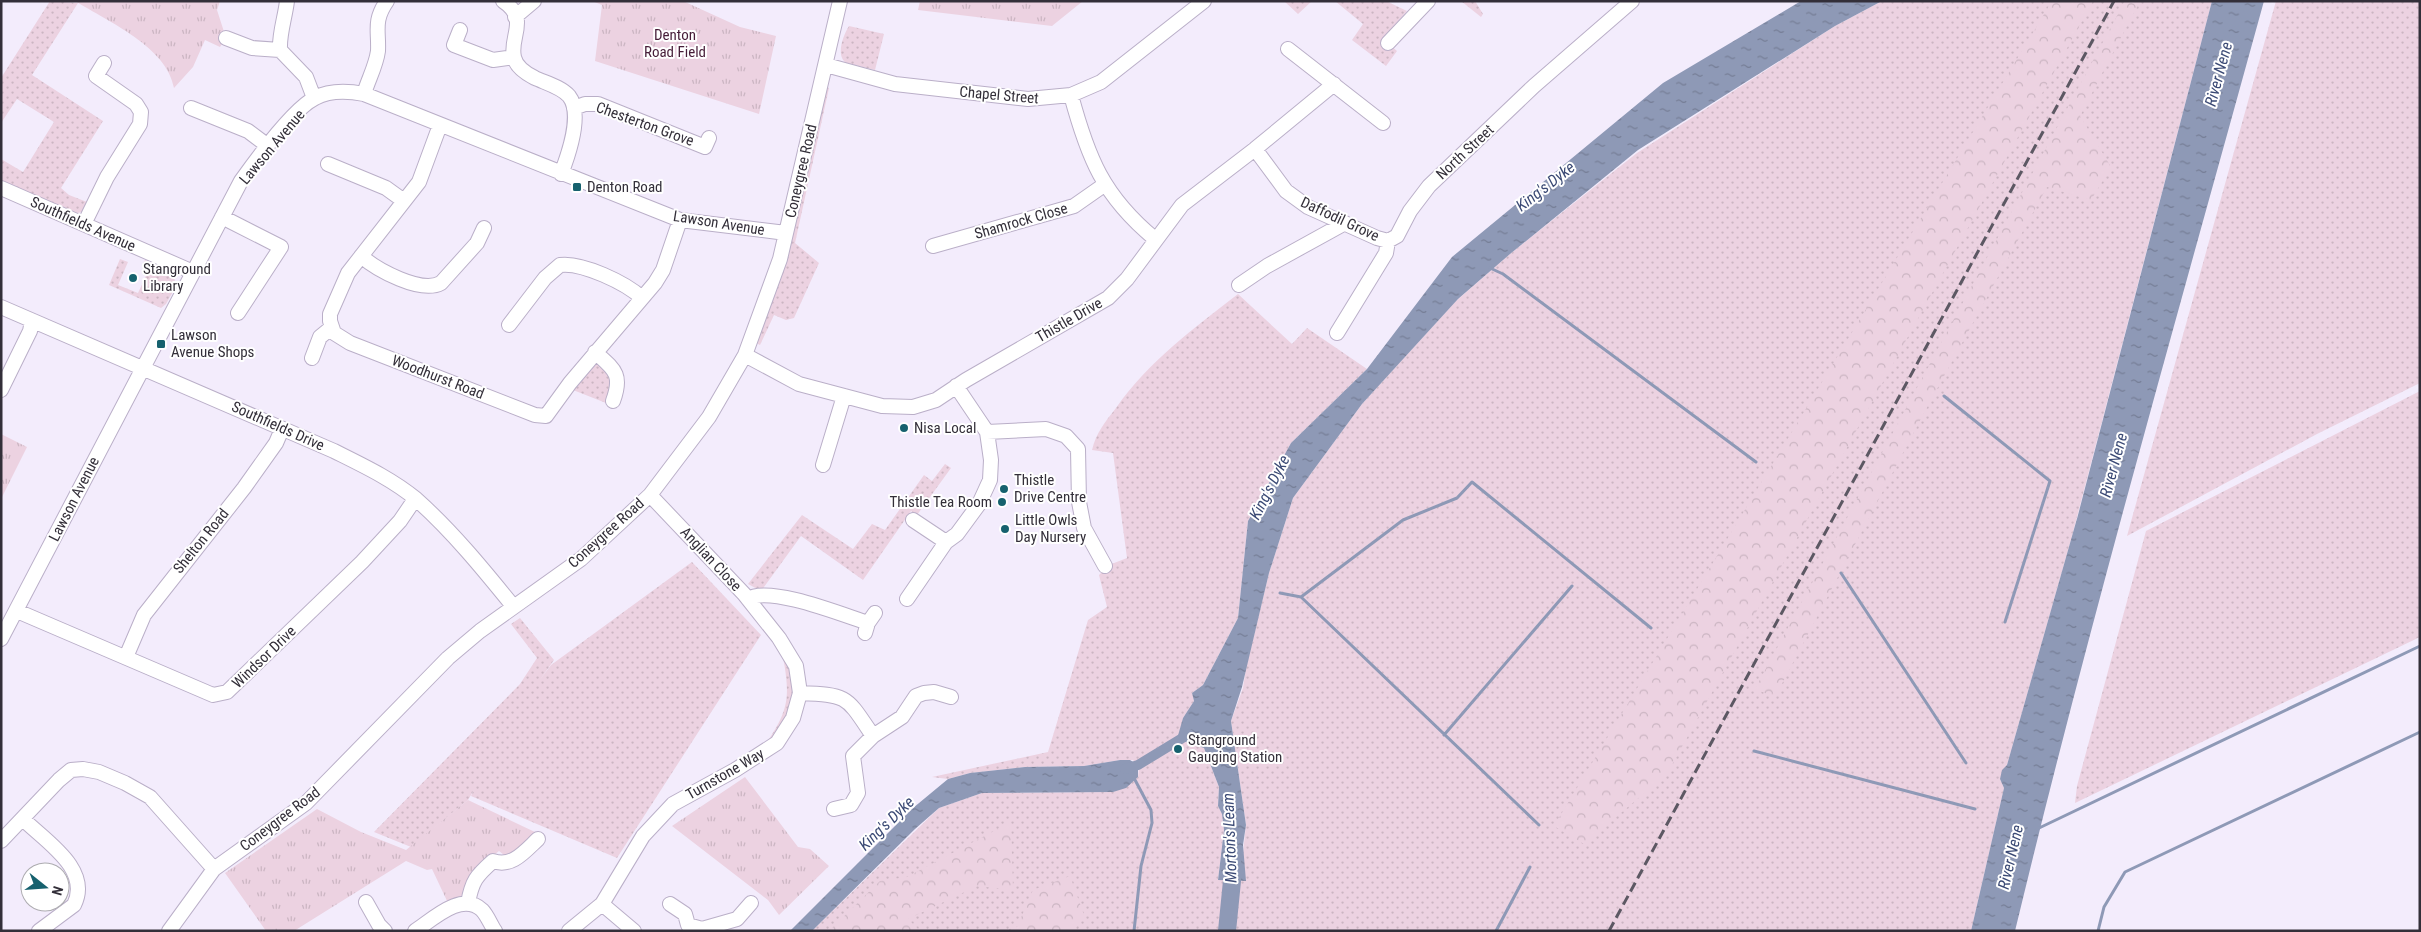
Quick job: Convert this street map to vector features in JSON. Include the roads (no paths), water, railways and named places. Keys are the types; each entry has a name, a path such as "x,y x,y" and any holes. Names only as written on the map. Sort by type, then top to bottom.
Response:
{"street":[{"path":"287,1 285,19 279,38 280,50 306,77 314,98"},
{"path":"364,94 378,50 376,32 378,18 387,1"},
{"path":"503,1 515,17 518,26 514,57 519,67 528,75 562,90 569,97 574,108 572,141 561,174"},
{"path":"515,17 534,1"},
{"name":"Coneygree Road","path":"169,931 214,868 311,798 448,658 480,630 581,559 650,495 709,417 745,355 772,284 786,233 840,1"},
{"name":"Chapel Street","path":"826,66 895,84 1028,99 1071,95 1101,82 1204,1"},
{"path":"1388,43 1428,1"},
{"name":"North Street","path":"1337,333 1386,253 1388,241 1397,236 1410,211 1429,186 1546,76 1632,1"},
{"path":"460,30 454,45 493,60 514,57"},
{"path":"226,38 252,48 280,50"},
{"path":"1288,48 1383,122"},
{"path":"84,224 107,178 140,124 141,112 136,104 96,76 104,63"},
{"name":"Thistle Drive","path":"745,355 799,384 882,406 913,406 936,400 956,386 1108,298 1127,279 1182,205 1255,149 1334,84"},
{"name":"Lawson Avenue","path":"1,638 17,611 241,181 268,146 314,98 332,92 348,91 364,94 680,220 786,233"},
{"path":"1071,95 1084,142 1104,186 1141,227 1155,239"},
{"name":"Chesterton Grove","path":"574,108 586,104 598,104 706,147 709,138"},
{"path":"191,108 248,131 268,146"},
{"path":"312,358 320,337 332,328 330,314 348,273 419,182 440,124"},
{"name":"Daffodil Grove","path":"1255,149 1286,192 1308,207 1388,241"},
{"path":"328,164 346,164 404,201"},
{"name":"Shamrock Close","path":"933,246 1074,206 1104,186"},
{"name":"Southfields Avenue","path":"1,188 193,272"},
{"path":"222,218 281,247 238,312"},
{"name":"Woodhurst Road","path":"332,328 334,333 350,343 535,415 546,416 570,382 656,283 663,270 680,220"},
{"path":"1239,285 1267,266 1346,223"},
{"path":"361,256 374,267 425,287 435,287 441,283 477,243 484,228"},
{"path":"509,325 545,278 560,265 574,265 597,273 633,289 642,298"},
{"name":"Southfields Drive","path":"1,307 282,428 369,469 415,499 467,551 513,606"},
{"path":"1,390 30,331 32,321"},
{"path":"595,352 617,374 617,389 613,401"},
{"path":"907,599 946,542 957,534 979,504 990,480 991,460 987,432 956,386"},
{"path":"823,466 844,396"},
{"name":"Shelton Road","path":"126,657 144,615 244,488 276,444 282,428"},
{"path":"987,432 1046,429 1066,436 1078,449 1080,502 1084,528 1105,566"},
{"name":"Anglian Close","path":"650,495 748,599 754,595 779,596 869,623"},
{"name":"Windsor Drive","path":"17,611 213,695 227,692 362,562 400,521 415,499"},
{"path":"913,520 946,542"},
{"name":"Turnstone Way","path":"569,931 602,904 643,836 673,804 735,770 777,743 793,718 800,693 796,666 778,638 748,599"},
{"path":"834,809 851,805 858,792 853,756 873,736 902,717 916,696 924,692 934,692 951,698"},
{"path":"800,693 835,695 845,699 873,736"},
{"path":"1,841 59,780 71,770 83,769 99,772 150,797 214,868"},
{"path":"23,819 67,861 74,871 78,884 74,905 39,931"},
{"path":"468,903 471,887 477,875 493,861 502,864 514,861 538,839"},
{"path":"366,902 378,929"},
{"path":"415,931 456,904 468,903 482,910 495,931"},
{"path":"670,904 685,914 685,928 702,929 737,920 751,903"},
{"path":"602,904 634,931"}],"water":[{"path":"1801,1 1882,1 1835,26 1638,150 1510,254 1458,299 1362,404 1293,498 1269,573 1242,687 1231,721 1246,825 1243,845 1246,881 1218,880 1224,830 1222,814 1218,806 1219,787 1204,748 1177,739 1183,718 1194,701 1192,693 1203,685 1238,618 1248,521 1291,443 1367,369 1452,257 1663,83"},
{"name":"River Nene","path":"2212,1 2264,1 2104,581 2015,931 1971,931 2004,788 2000,779 2002,770 2007,765 2078,515"},
{"path":"1130,760 1138,765 1138,777 1126,788 1113,792 982,793 939,808 915,829 812,931 790,931 913,808 948,779 970,773 1025,767 1084,766"}],"waterway":[{"path":"1490,268 1503,274 1756,462"},
{"path":"1944,396 2050,481 2005,622"},
{"path":"1280,593 1301,597 1403,520 1457,498 1472,482 1651,628"},
{"path":"1841,573 1966,763"},
{"path":"1444,735 1572,586"},
{"path":"1301,597 1539,825"},
{"path":"2037,829 2420,646"},
{"path":"2098,931 2104,907 2125,872 2420,732"},
{"name":"King's Dyke","path":"1125,769 1138,765 1189,734"},
{"path":"1754,751 1975,809"},
{"path":"1134,778 1151,810 1152,823 1141,866 1134,931"},
{"name":"Morton's Leam","path":"1227,931 1232,881 1232,856"},
{"path":"1496,931 1530,867"}],"railway":[{"path":"1609,931 2114,1"}],"place":[{"name":"Denton Road","path":"577,187"},
{"name":"Stanground Library","path":"133,278"},
{"name":"Lawson Avenue Shops","path":"161,344"},
{"name":"Nisa Local","path":"904,428"},
{"name":"Thistle Drive Centre","path":"1004,489"},
{"name":"Thistle Tea Room","path":"1002,502"},
{"name":"Little Owls Day Nursery","path":"1005,529"},
{"name":"Stanground Gauging Station","path":"1178,749"}],"park label":[{"name":"Denton Road Field","path":"675,44"}]}
